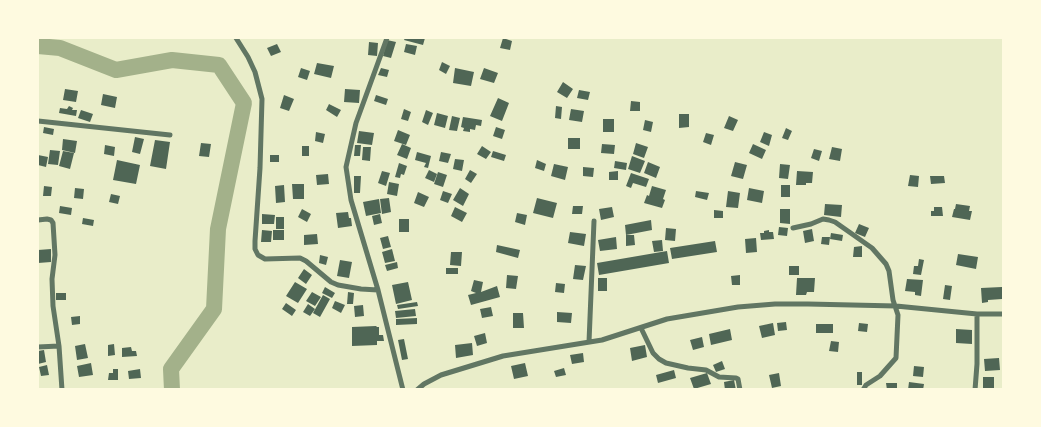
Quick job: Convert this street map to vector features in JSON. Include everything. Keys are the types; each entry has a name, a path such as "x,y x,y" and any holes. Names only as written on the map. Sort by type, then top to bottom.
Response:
{"street":[{"path":"236,38 255,72 262,99 255,240 258,255 266,260 300,258 331,282 338,285 378,290"},
{"path":"384,39 356,123 346,166 351,200 378,290 403,390"},
{"path":"38,121 170,135"},
{"path":"38,220 48,219 53,223 55,256 52,295 59,346 62,390"},
{"path":"793,228 823,219 835,222 872,248 886,264 898,315 896,358 880,376 866,385 863,390"},
{"path":"590,342 594,221"},
{"path":"417,390 441,375 496,358 602,340 654,322 738,308 808,304 896,306 977,314 1004,314"},
{"path":"975,390 977,314"},
{"path":"640,328 653,353 666,364 706,370 719,377 736,378 738,379 740,390"},
{"path":"38,347 59,346"}],"building":[{"path":"405,38 425,38 423,45 404,40"},
{"path":"503,38 512,41 510,50 500,48"},
{"path":"387,40 396,42 391,58 383,56"},
{"path":"369,42 378,43 377,56 368,55"},
{"path":"277,44 281,52 271,56 267,48"},
{"path":"406,44 417,46 415,55 404,52"},
{"path":"442,62 450,66 446,74 439,70"},
{"path":"317,63 334,66 331,78 314,74"},
{"path":"301,68 310,71 307,80 298,77"},
{"path":"381,68 389,70 387,77 378,75"},
{"path":"455,68 474,72 471,86 453,83"},
{"path":"484,68 498,73 494,83 480,79"},
{"path":"563,82 573,89 567,98 557,92"},
{"path":"65,89 78,91 76,102 63,100"},
{"path":"345,89 360,90 359,103 344,102"},
{"path":"579,90 590,92 588,100 577,98"},
{"path":"103,94 117,97 115,108 101,105"},
{"path":"284,95 294,99 289,111 280,108"},
{"path":"376,95 388,99 386,105 374,101"},
{"path":"498,98 509,103 502,121 490,116"},
{"path":"631,101 640,102 640,111 630,111"},
{"path":"329,104 341,110 337,117 326,110"},
{"path":"69,106 73,108 72,110 77,110 76,116 59,113 60,108 67,109"},
{"path":"556,106 562,107 561,119 555,118"},
{"path":"404,109 411,112 408,121 401,119"},
{"path":"571,109 584,111 582,122 569,120"},
{"path":"81,110 93,114 90,122 78,118"},
{"path":"426,110 433,113 428,125 422,122"},
{"path":"437,113 448,116 445,128 434,125"},
{"path":"679,114 689,114 689,127 679,128"},
{"path":"452,116 460,118 457,131 449,130"},
{"path":"729,116 738,120 733,131 724,128"},
{"path":"463,117 482,120 481,126 476,125 475,130 470,129 470,132 463,131 464,128 461,127"},
{"path":"603,119 614,119 614,132 603,132"},
{"path":"645,120 653,122 651,132 643,130"},
{"path":"44,127 54,129 53,135 43,133"},
{"path":"496,127 505,130 502,139 493,136"},
{"path":"786,128 792,131 788,140 782,138"},
{"path":"398,130 410,135 406,145 394,141"},
{"path":"359,131 374,133 372,145 357,143"},
{"path":"316,132 325,134 323,143 315,141"},
{"path":"764,132 772,135 769,146 760,142"},
{"path":"706,133 714,135 711,145 703,142"},
{"path":"135,137 144,139 140,154 132,152"},
{"path":"568,138 580,138 580,149 568,149"},
{"path":"63,139 77,141 75,153 62,150"},
{"path":"155,140 170,142 166,169 150,166"},
{"path":"201,143 211,144 209,157 199,156"},
{"path":"636,143 648,147 644,158 633,154"},
{"path":"402,144 411,148 407,159 397,155"},
{"path":"602,144 615,145 614,154 601,153"},
{"path":"753,144 766,150 762,159 749,153"},
{"path":"105,145 115,147 114,156 104,154"},
{"path":"355,145 361,145 360,156 354,156"},
{"path":"302,146 309,146 309,156 302,156"},
{"path":"482,146 491,152 486,159 477,154"},
{"path":"363,147 371,147 370,161 362,160"},
{"path":"832,147 842,149 840,161 829,159"},
{"path":"814,149 822,151 819,161 811,158"},
{"path":"50,150 60,151 58,165 48,164"},
{"path":"63,151 74,153 70,169 59,166"},
{"path":"493,151 506,155 504,161 491,157"},
{"path":"417,152 431,156 428,168 424,167 426,163 415,160"},
{"path":"441,152 451,154 448,163 439,161"},
{"path":"38,155 48,157 46,167 38,165"},
{"path":"270,155 279,155 279,162 270,162"},
{"path":"632,156 645,161 640,173 628,169"},
{"path":"455,159 464,160 462,171 453,169"},
{"path":"117,160 140,165 136,184 113,180"},
{"path":"537,160 546,164 544,171 535,168"},
{"path":"615,161 627,163 626,170 614,168"},
{"path":"648,162 660,167 656,178 644,173"},
{"path":"735,162 747,165 743,179 731,176"},
{"path":"399,163 407,166 404,175 401,174 400,178 395,177"},
{"path":"554,164 568,167 565,180 551,176"},
{"path":"780,164 790,165 788,179 779,178"},
{"path":"583,167 594,168 593,177 583,176"},
{"path":"429,170 437,174 434,182 425,178"},
{"path":"470,170 477,174 471,183 465,179"},
{"path":"382,171 390,173 386,186 378,183"},
{"path":"618,171 618,180 609,180 609,172"},
{"path":"797,171 813,172 812,183 796,185"},
{"path":"438,172 447,175 443,187 434,184"},
{"path":"631,173 649,179 646,187 633,183 631,188 626,186"},
{"path":"328,174 329,184 317,185 316,175"},
{"path":"910,175 919,176 918,187 908,186"},
{"path":"354,176 361,176 360,193 354,193"},
{"path":"930,176 944,176 945,183 931,184"},
{"path":"389,182 399,184 397,196 387,194"},
{"path":"292,184 304,184 304,199 293,199"},
{"path":"284,185 285,202 276,203 275,186"},
{"path":"781,185 790,185 790,197 781,197"},
{"path":"44,186 52,187 51,196 43,196"},
{"path":"652,186 666,190 662,208 644,203 647,195 649,196"},
{"path":"75,188 84,189 83,199 74,198"},
{"path":"460,188 469,194 463,206 453,200"},
{"path":"749,188 764,191 762,203 747,200"},
{"path":"443,191 452,194 448,203 440,200"},
{"path":"696,191 709,193 707,200 695,197"},
{"path":"728,191 740,193 738,208 726,207"},
{"path":"418,192 429,197 424,207 414,203"},
{"path":"111,194 120,196 118,204 109,202"},
{"path":"389,198 391,212 382,214 380,199"},
{"path":"537,198 557,203 553,218 533,213"},
{"path":"379,199 381,213 366,216 363,202"},
{"path":"825,204 842,205 841,217 824,215"},
{"path":"956,204 970,206 969,211 972,211 970,220 952,217"},
{"path":"60,206 72,208 71,215 59,213"},
{"path":"573,206 583,206 582,214 572,214"},
{"path":"455,207 467,213 462,222 451,216"},
{"path":"612,207 614,217 601,220 599,209"},
{"path":"934,207 942,207 943,216 931,216 931,211 934,211"},
{"path":"302,209 311,214 307,222 298,217"},
{"path":"780,209 790,209 790,224 780,223"},
{"path":"714,210 723,211 723,218 714,218"},
{"path":"348,212 352,226 338,228 336,213"},
{"path":"517,213 527,215 525,225 515,222"},
{"path":"262,214 275,215 274,224 262,224"},
{"path":"380,214 382,223 374,225 372,216"},
{"path":"276,217 284,217 284,229 276,229"},
{"path":"83,218 94,220 93,226 82,224"},
{"path":"399,219 409,219 409,232 399,232"},
{"path":"651,220 652,230 626,235 625,225"},
{"path":"859,224 869,228 865,237 855,233"},
{"path":"779,227 788,228 787,236 778,235"},
{"path":"666,228 676,229 675,241 665,240"},
{"path":"812,229 814,241 805,243 803,231"},
{"path":"262,230 272,231 271,242 261,242"},
{"path":"273,230 284,230 284,240 273,240"},
{"path":"769,230 769,232 773,232 774,239 761,240 760,233"},
{"path":"570,232 586,234 584,246 568,243"},
{"path":"831,233 843,235 842,241 830,239"},
{"path":"317,234 318,244 304,245 304,235"},
{"path":"626,235 634,235 635,245 626,246"},
{"path":"388,236 391,247 383,249 380,238"},
{"path":"616,237 617,249 600,251 598,240"},
{"path":"822,237 830,237 829,245 821,244"},
{"path":"756,238 757,252 746,253 745,239"},
{"path":"662,240 663,251 654,252 652,241"},
{"path":"715,241 717,252 672,259 670,248"},
{"path":"497,245 520,250 518,258 496,252"},
{"path":"862,246 862,257 853,257 854,247"},
{"path":"51,249 51,262 38,263 38,250"},
{"path":"392,249 395,261 385,263 382,252"},
{"path":"667,251 669,263 599,275 597,263"},
{"path":"451,252 462,252 461,266 450,265"},
{"path":"958,254 978,257 976,269 956,265"},
{"path":"320,255 328,257 326,265 319,263"},
{"path":"919,259 924,260 921,275 913,274 914,266 918,266"},
{"path":"340,260 352,262 349,278 337,276"},
{"path":"397,262 398,268 387,271 385,265"},
{"path":"575,265 586,266 583,280 573,279"},
{"path":"789,266 799,266 799,275 789,275"},
{"path":"446,268 458,268 458,274 446,274"},
{"path":"304,269 312,275 306,284 298,278"},
{"path":"507,275 518,276 516,289 506,288"},
{"path":"740,275 740,285 732,285 731,276"},
{"path":"598,278 607,278 607,291 598,291"},
{"path":"797,278 815,278 814,292 807,292 806,295 796,295"},
{"path":"907,279 923,280 921,296 915,295 915,292 905,291"},
{"path":"474,280 483,282 481,292 497,286 500,297 471,305 468,295 476,293 471,291"},
{"path":"295,282 307,289 298,303 286,296"},
{"path":"408,282 412,300 396,304 392,285"},
{"path":"556,283 565,284 564,293 555,292"},
{"path":"945,285 952,286 950,300 943,299"},
{"path":"325,287 335,293 332,298 322,293"},
{"path":"1002,287 1002,299 988,300 988,302 982,303 981,288"},
{"path":"312,292 321,297 315,306 306,301"},
{"path":"348,292 354,293 353,304 347,304"},
{"path":"56,293 66,293 66,300 56,300"},
{"path":"323,295 330,299 320,317 313,313"},
{"path":"335,301 345,305 341,313 332,308"},
{"path":"417,302 418,306 398,309 397,305"},
{"path":"286,303 296,310 292,316 282,309"},
{"path":"308,304 315,309 310,316 303,312"},
{"path":"363,305 364,316 355,317 354,306"},
{"path":"491,307 493,316 482,318 480,309"},
{"path":"415,309 416,316 396,318 395,311"},
{"path":"557,312 572,313 571,323 557,322"},
{"path":"513,313 523,313 524,328 513,328"},
{"path":"80,316 80,324 72,325 71,317"},
{"path":"417,318 417,324 396,325 396,319"},
{"path":"786,322 787,330 778,331 777,323"},
{"path":"773,323 775,335 762,338 759,326"},
{"path":"859,323 868,324 867,332 858,331"},
{"path":"816,324 833,324 833,333 816,333"},
{"path":"352,327 379,327 379,335 383,335 384,341 377,341 377,345 352,346"},
{"path":"730,329 732,340 711,345 709,334"},
{"path":"956,329 972,330 972,344 956,343"},
{"path":"485,333 487,343 477,346 474,336"},
{"path":"702,337 704,347 693,350 690,340"},
{"path":"404,339 408,359 402,360 398,340"},
{"path":"831,341 839,342 838,352 829,351"},
{"path":"472,343 473,355 456,358 455,345"},
{"path":"85,344 88,358 77,360 75,346"},
{"path":"114,344 115,355 108,356 108,345"},
{"path":"645,345 647,357 632,361 630,348"},
{"path":"131,347 132,351 136,351 137,356 122,357 122,348"},
{"path":"44,350 46,362 38,364 38,351"},
{"path":"583,353 584,362 572,364 570,355"},
{"path":"999,358 1000,370 985,371 984,359"},
{"path":"722,361 725,369 716,372 713,365"},
{"path":"91,363 93,375 79,377 77,366"},
{"path":"525,363 528,376 514,379 511,366"},
{"path":"47,365 49,375 41,376 39,367"},
{"path":"914,366 924,367 923,377 913,376"},
{"path":"564,368 566,375 556,377 554,371"},
{"path":"113,369 118,369 118,380 108,380 109,373 113,373"},
{"path":"140,369 141,378 129,379 128,371"},
{"path":"674,370 676,378 658,383 656,375"},
{"path":"857,372 862,372 862,385 857,385"},
{"path":"707,373 711,384 694,389 690,378"},
{"path":"779,373 781,386 772,388 769,375"},
{"path":"983,377 994,377 994,388 983,388"},
{"path":"734,380 736,390 725,390 724,382"},
{"path":"909,382 924,384 923,390 908,390"},
{"path":"886,383 897,383 897,390 887,390"}],"waterway":[{"path":"38,46 60,48 116,70 172,60 219,65 244,103 218,229 214,309 171,369 172,390"}]}
